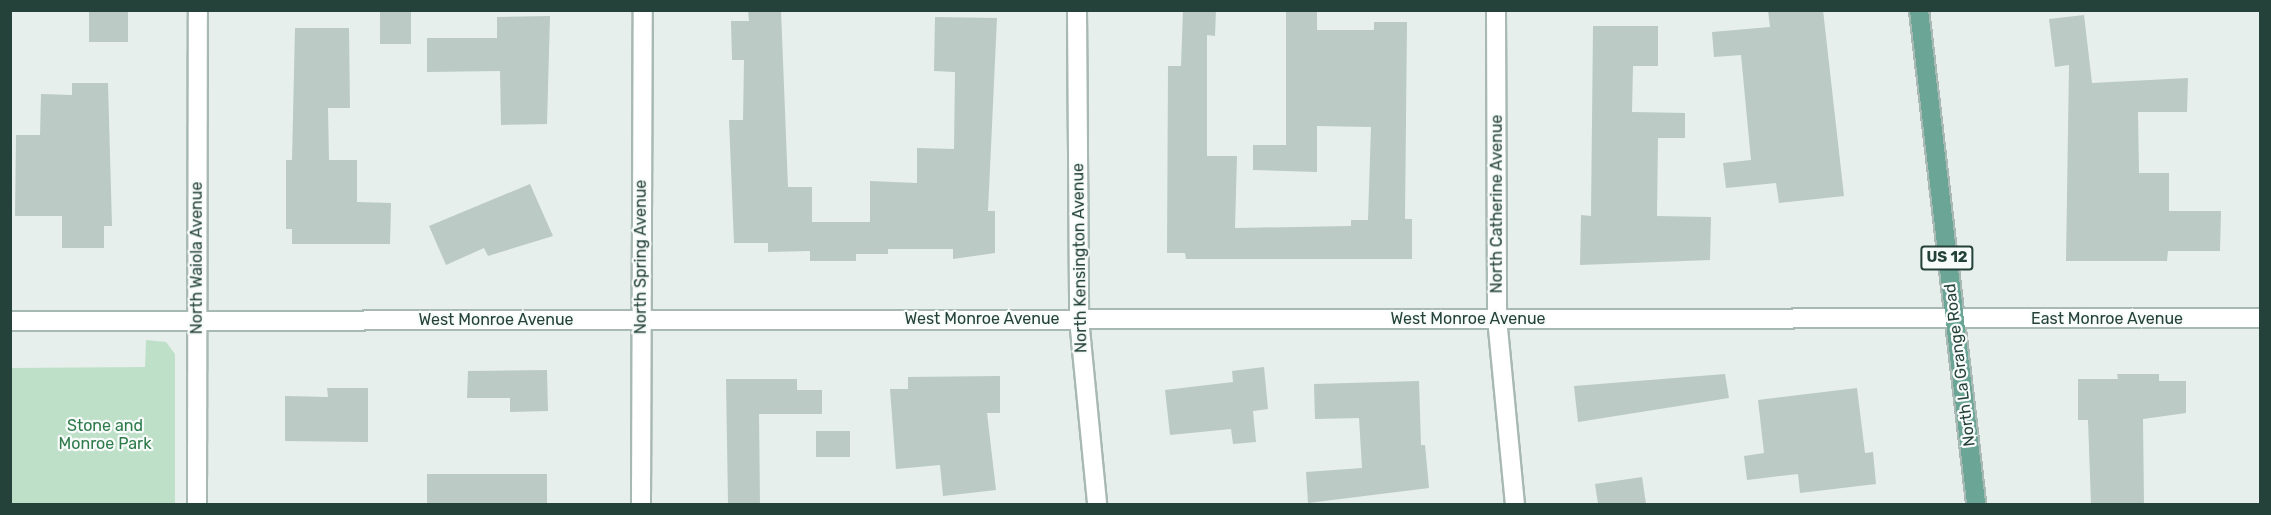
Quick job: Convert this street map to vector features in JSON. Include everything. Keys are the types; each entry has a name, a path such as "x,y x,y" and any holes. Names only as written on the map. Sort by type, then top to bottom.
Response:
{"main road":[{"name":"North La Grange Road","path":"1919,10 1976,504"}],"street":[{"name":"North Waiola Avenue","path":"197,504 198,10"},
{"name":"North Spring Avenue","path":"641,504 643,10"},
{"name":"North Kensington Avenue","path":"1077,10 1078,319 1097,504"},
{"name":"North Catherine Avenue","path":"1496,10 1497,318 1515,504"},
{"name":"West Monroe Avenue","path":"10,321 1497,318 1954,320"},
{"name":"East Monroe Avenue","path":"1954,320 2260,318"}],"green space":[{"name":"Stone and Monroe Park","path":"146,340 166,342 175,354 175,504 11,504 11,368 145,367"}],"building":[{"path":"89,10 128,10 128,42 89,42"},
{"path":"380,10 411,10 411,44 380,44"},
{"path":"748,10 781,10 788,187 812,187 812,222 870,222 870,181 917,183 917,148 954,149 955,72 934,71 935,17 997,18 988,211 995,211 995,253 953,259 953,249 888,249 888,254 856,254 856,261 810,261 810,251 768,252 768,243 734,243 729,120 743,120 744,60 732,60 731,21 749,21"},
{"path":"1183,10 1216,10 1215,36 1207,35 1207,156 1237,156 1235,228 1351,226 1351,220 1368,220 1371,127 1317,126 1317,172 1253,170 1253,145 1286,145 1286,11 1317,12 1317,30 1374,30 1374,22 1407,22 1405,219 1412,219 1412,259 1186,259 1185,253 1167,253 1168,66 1181,66"},
{"path":"1768,10 1823,10 1844,196 1779,203 1776,183 1726,188 1723,163 1751,160 1741,55 1714,57 1712,32 1770,27"},
{"path":"2084,15 2092,83 2188,78 2187,112 2138,112 2139,173 2169,173 2169,211 2221,211 2220,251 2168,251 2167,261 2066,261 2069,65 2055,67 2049,19"},
{"path":"550,16 547,124 501,125 500,71 427,72 427,38 497,38 497,17"},
{"path":"1593,26 1658,26 1658,66 1633,66 1632,112 1685,113 1685,138 1658,138 1657,216 1711,217 1710,260 1580,265 1581,215 1591,216"},
{"path":"295,28 349,28 350,108 328,108 329,160 357,160 357,202 391,203 390,244 292,244 292,229 286,229 286,160 292,160"},
{"path":"72,83 108,83 112,226 104,226 104,248 62,248 62,216 15,216 16,135 40,135 41,94 72,95"},
{"path":"530,184 553,236 488,256 484,248 446,265 429,226"},
{"path":"1264,367 1268,409 1253,411 1256,442 1233,444 1231,429 1170,435 1165,390 1233,382 1232,371"},
{"path":"547,370 548,411 510,412 510,398 467,398 468,371"},
{"path":"1725,374 1729,398 1578,422 1574,386"},
{"path":"2117,374 2159,374 2159,381 2186,381 2186,413 2143,419 2144,504 2091,504 2088,420 2078,420 2078,379 2118,379"},
{"path":"1000,376 1000,413 987,413 996,490 943,496 940,465 896,469 890,389 908,389 908,377"},
{"path":"726,379 797,379 797,390 822,390 822,414 759,414 760,504 728,504"},
{"path":"1419,381 1421,445 1425,445 1429,488 1308,503 1306,472 1362,468 1359,418 1315,419 1314,384"},
{"path":"327,388 368,388 368,442 285,441 285,396 328,397"},
{"path":"1857,388 1865,453 1873,452 1876,484 1800,493 1798,474 1747,480 1744,456 1764,453 1758,400"},
{"path":"816,431 850,431 850,457 816,457"},
{"path":"427,474 547,474 547,504 427,504"},
{"path":"1642,477 1646,504 1598,504 1595,484"}]}
